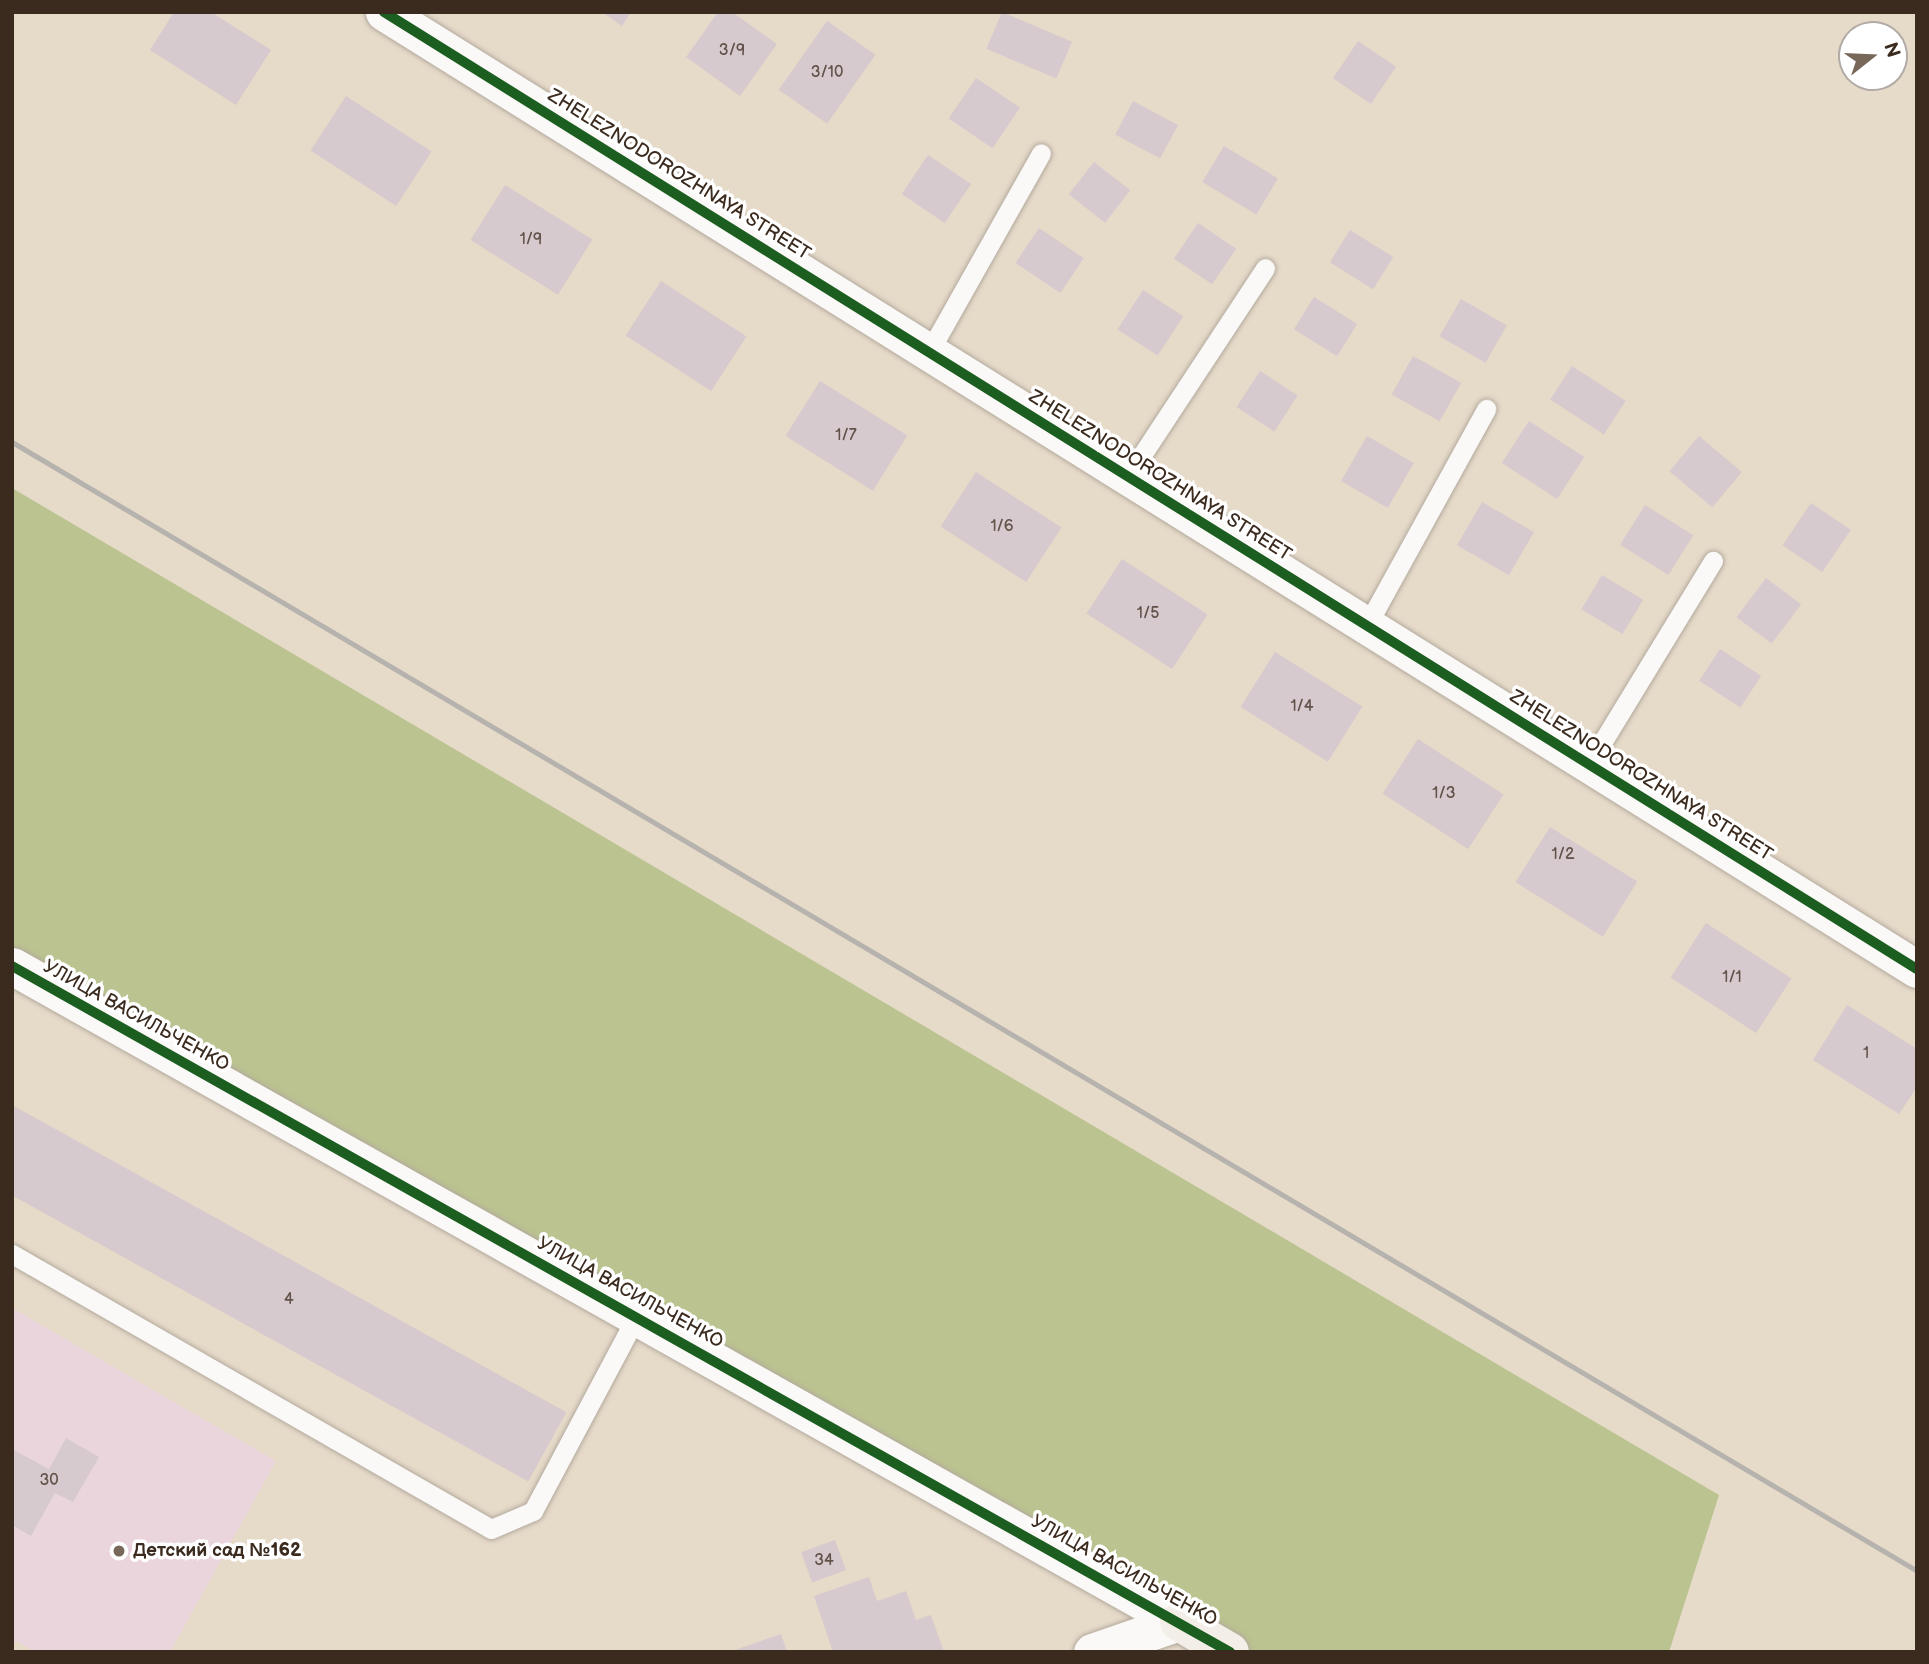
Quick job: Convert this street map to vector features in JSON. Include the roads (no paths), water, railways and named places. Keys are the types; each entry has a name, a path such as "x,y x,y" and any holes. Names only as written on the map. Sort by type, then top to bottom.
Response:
{"street":[{"name":"ZHELEZNODOROZHNAYA STREET","path":"384,12 1917,968"},
{"name":"УЛИЦА ВАСИЛЬЧЕНКО","path":"12,966 1230,1652"},
{"path":"1092,1652 1179,1622"}],"lane":[{"path":"929,352 1041,153"},
{"path":"1128,476 1265,268"},
{"path":"1367,625 1486,409"},
{"path":"1589,764 1713,561"},
{"path":"12,1254 491,1529 533,1511 636,1317"}],"railway":[{"path":"12,442 1917,1571"}],"place":[{"name":"Детский сад №162","path":"119,1551"}]}
